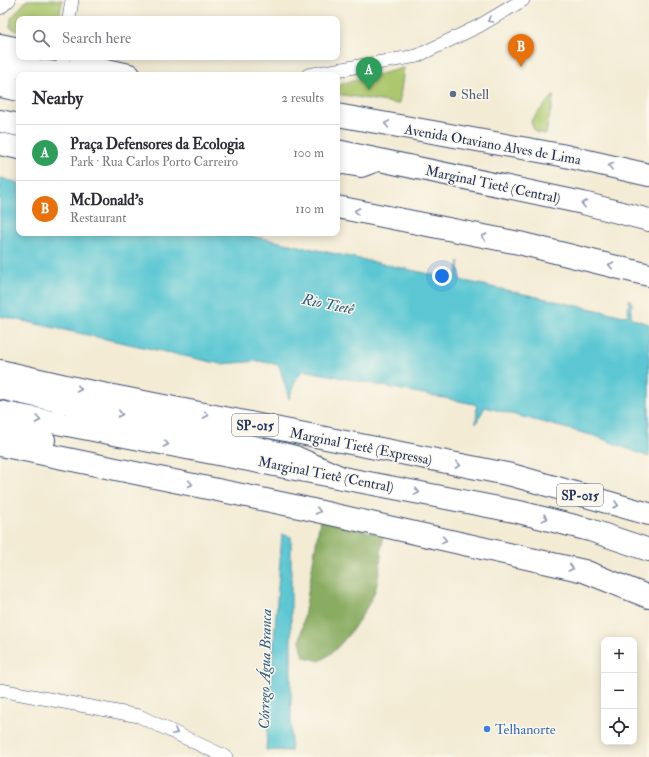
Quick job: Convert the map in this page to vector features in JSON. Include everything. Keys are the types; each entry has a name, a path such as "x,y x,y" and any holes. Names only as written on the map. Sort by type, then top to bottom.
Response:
{"highway":[{"path":"0,45 16,48"},
{"path":"66,60 114,72"},
{"path":"0,65 48,72"},
{"path":"73,72 94,68"},
{"path":"0,86 16,89"},
{"path":"0,110 16,113"},
{"name":"Avenida Otaviano Alves de Lima","path":"340,116 561,155 649,175"},
{"path":"0,121 16,124"},
{"path":"0,144 16,147"},
{"name":"Marginal Tietê (Central)","path":"340,152 583,204 649,220"},
{"path":"340,162 361,166 377,160"},
{"path":"340,208 519,244 649,275"},
{"name":"Marginal Tietê (Expressa)","path":"0,371 83,390 512,475 649,514"},
{"path":"0,388 118,414 295,457 340,477"},
{"name":"Marginal Tietê (Central)","path":"0,412 519,512 590,530 649,550"},
{"path":"0,429 102,453 152,476"},
{"path":"0,446 152,476 584,571 649,597"}],"street":[{"path":"0,8 9,0"},
{"path":"69,16 72,0"},
{"path":"325,72 417,56 479,26 523,0"},
{"path":"0,690 139,716 226,757"}],"green space":[{"path":"27,0 62,0 59,16 16,16 16,30 10,27 11,18"},
{"path":"404,68 399,104 340,94 340,84"},
{"path":"554,95 546,134 535,132 531,122 532,119"},
{"path":"320,520 383,535 378,579 375,591 359,620 345,639 337,648 320,661 304,657 300,641"}],"water":[{"name":"Rio Tietê","path":"0,178 16,182 16,236 252,236 453,279 456,277 459,261 460,280 624,316 628,315 629,299 632,303 631,316 633,319 649,324 649,457 595,436 485,407 476,423 477,406 474,404 303,370 295,381 289,399 279,365 259,361 221,364 0,316"},
{"path":"282,534 291,537 291,751 266,750"}],"place":[{"name":"McDonald's","path":"521,67"},
{"name":"Praça Defensores da Ecologia","path":"369,90"},
{"name":"Shell","path":"453,94"},
{"name":"Telhanorte","path":"487,729"}],"water label":[{"name":"Córrego Água Branca","path":"265,669"}]}
